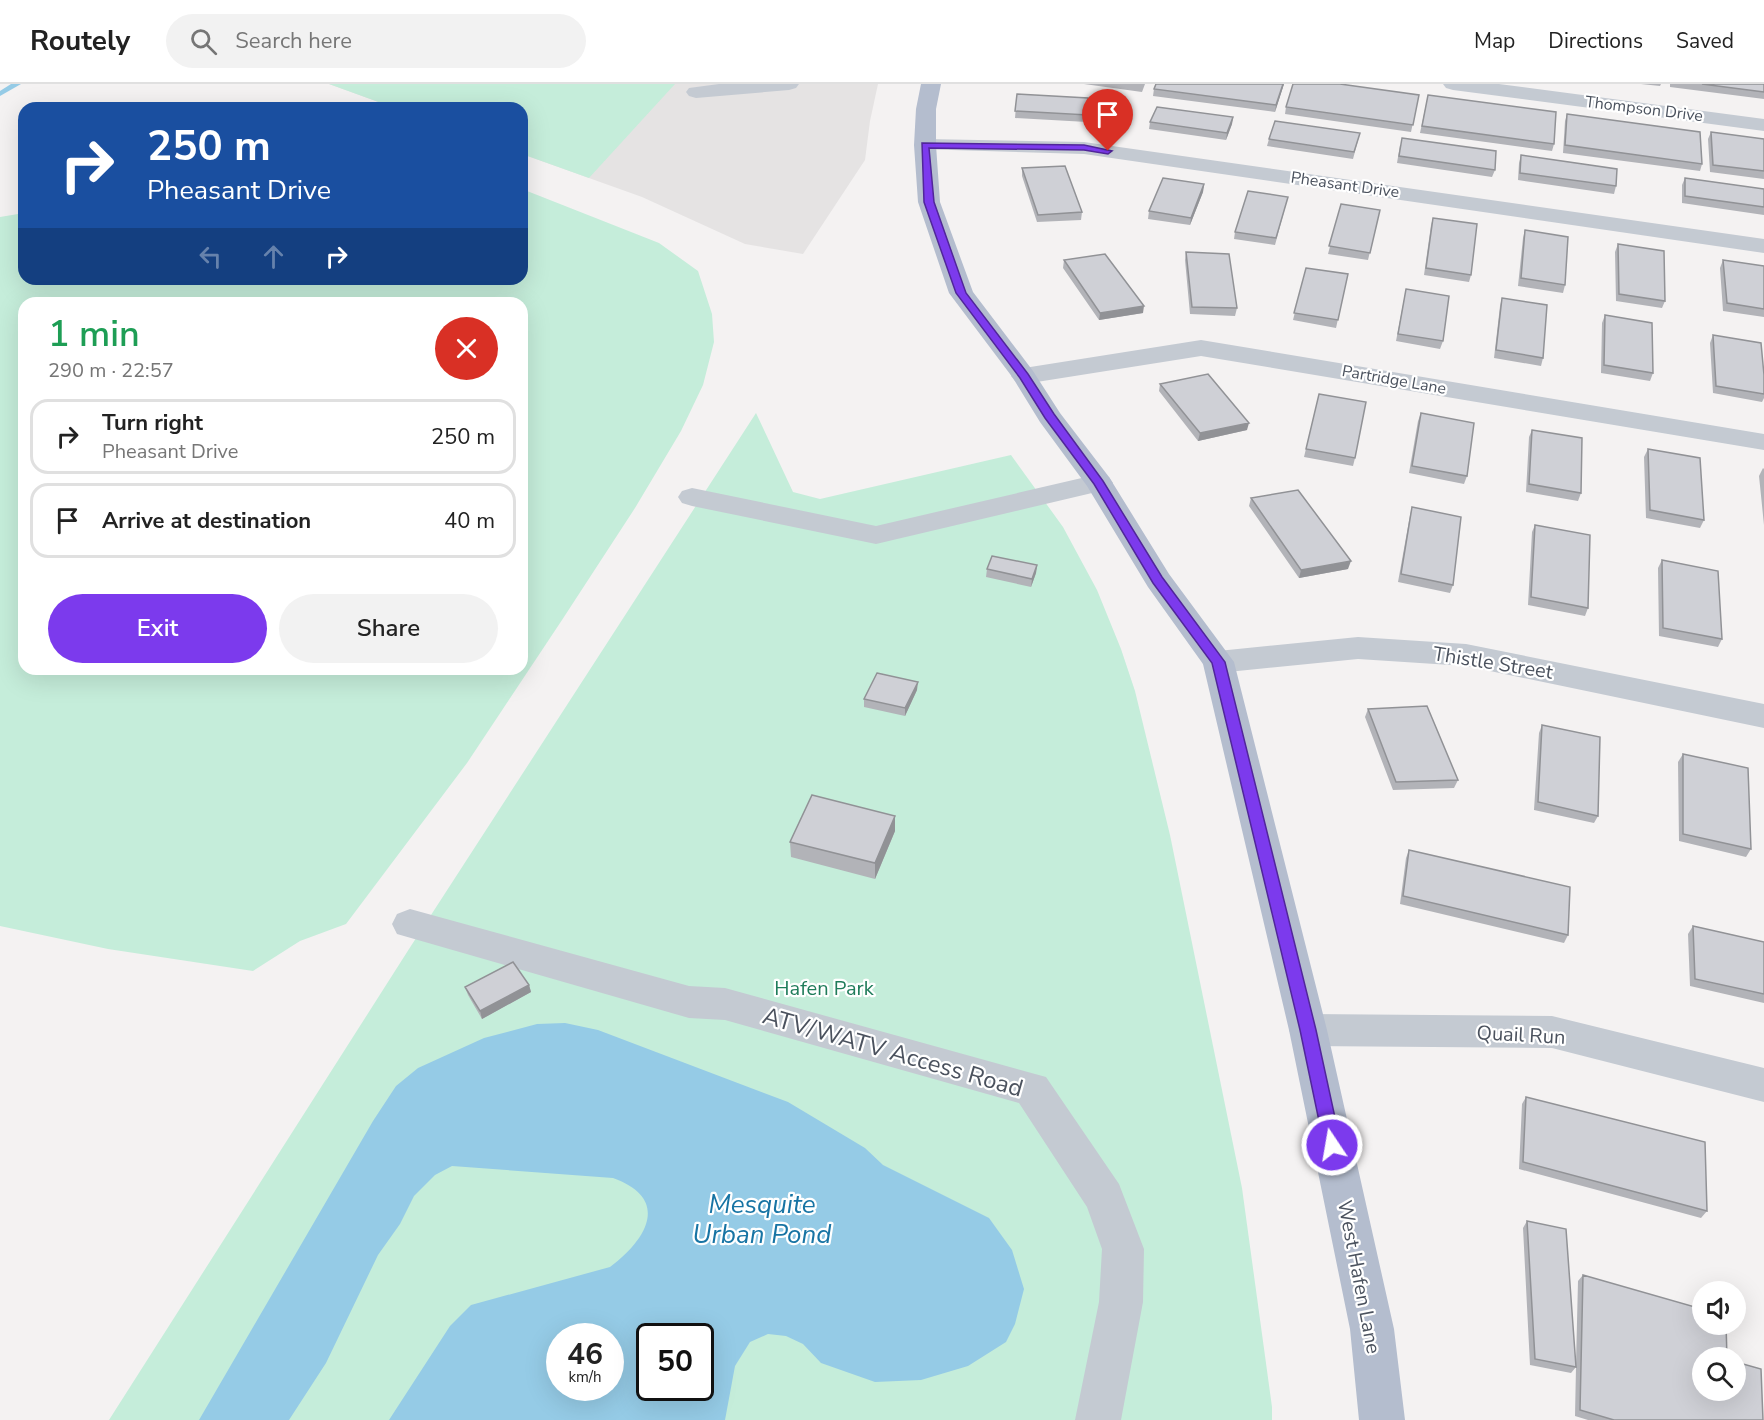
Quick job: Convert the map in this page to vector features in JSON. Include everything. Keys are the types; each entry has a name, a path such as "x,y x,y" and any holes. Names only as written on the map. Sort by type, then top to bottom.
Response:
{"main road":[{"name":"West Hafen Lane","path":"931,84 926,109 925,145 929,202 961,293 1024,376 1049,416 1099,483 1158,580 1218,662 1308,1030 1372,1329 1382,1420"}],"street":[{"path":"696,92 789,84"},
{"name":"Thompson Drive","path":"1453,84 1764,124"},
{"name":"Pheasant Drive","path":"925,145 1084,148 1764,246"},
{"name":"Partridge Lane","path":"1024,376 1201,348 1764,442"},
{"path":"692,497 876,535 1099,483"},
{"name":"Thistle Street","path":"1218,662 1358,648 1466,655 1764,716"},
{"name":"ATV/WATV Access Road","path":"410,924 689,1002 725,1004 1032,1089 1104,1198 1123,1249 1121,1302 1098,1420"},
{"name":"Quail Run","path":"1308,1030 1552,1032 1764,1085"}],"shaded area":[{"path":"329,84 878,84 865,160 803,254 745,244 642,197 528,156 528,102 378,102"}],"green space":[{"path":"329,84 675,84 589,178 528,156 528,102 378,102"},
{"path":"528,191 659,243 698,271 712,314 714,342 703,385 681,431 635,508 528,671 528,297 18,297 18,675 525,675 467,763 346,924 300,941 253,971 108,949 0,926 0,217 18,214 18,285 528,285"},
{"name":"Hafen Park","path":"756,413 793,492 820,499 1011,455 1063,527 1097,590 1135,691 1170,835 1242,1188 1272,1420 109,1420 409,949"}],"water":[{"name":"Mesquite Urban Pond","path":"565,1023 598,1030 788,1102 865,1148 883,1165 989,1218 1012,1250 1024,1289 1015,1324 1006,1342 968,1366 921,1380 875,1382 821,1363 803,1344 786,1336 768,1334 750,1342 735,1366 725,1420 389,1420 450,1326 471,1305 610,1267 634,1244 643,1232 647,1220 647,1208 642,1197 631,1187 613,1178 452,1166 435,1175 414,1196 400,1224 378,1255 326,1363 289,1420 199,1420 373,1121 396,1086 418,1068 484,1038 537,1024"}],"building":[{"path":"1156,84 1283,84 1276,105 1154,89"},
{"path":"1293,84 1340,84 1419,95 1413,125 1286,107"},
{"path":"1702,84 1764,84 1764,92"},
{"path":"1017,94 1088,98 1088,115 1015,111"},
{"path":"1428,95 1556,112 1554,144 1422,126"},
{"path":"1157,107 1233,117 1227,133 1150,122"},
{"path":"1567,114 1700,132 1702,164 1565,145"},
{"path":"1275,121 1360,133 1354,152 1269,139"},
{"path":"1711,132 1764,139 1764,171 1713,165"},
{"path":"1402,138 1496,151 1495,170 1399,156"},
{"path":"1521,155 1617,169 1616,186 1520,173"},
{"path":"1065,166 1082,212 1038,215 1022,168"},
{"path":"1163,178 1204,184 1191,218 1149,211"},
{"path":"1685,178 1764,189 1764,207 1685,196"},
{"path":"1248,191 1288,197 1276,238 1235,232"},
{"path":"1341,204 1380,210 1370,253 1329,246"},
{"path":"1433,218 1477,224 1471,275 1426,268"},
{"path":"1525,230 1568,237 1565,285 1521,278"},
{"path":"1618,244 1664,251 1665,301 1619,294"},
{"path":"1186,252 1229,254 1237,308 1192,307"},
{"path":"1105,254 1144,306 1100,313 1064,260"},
{"path":"1723,260 1764,266 1764,309 1727,303"},
{"path":"1306,268 1348,274 1338,320 1294,313"},
{"path":"1406,289 1449,296 1443,341 1398,334"},
{"path":"1502,298 1547,305 1543,358 1496,350"},
{"path":"1605,315 1652,323 1653,373 1604,365"},
{"path":"1713,335 1761,343 1764,394 1716,386"},
{"path":"1208,374 1249,423 1200,433 1160,384"},
{"path":"1319,394 1366,402 1355,458 1306,449"},
{"path":"1421,413 1474,423 1467,476 1412,466"},
{"path":"1532,430 1582,438 1581,493 1529,484"},
{"path":"1648,449 1700,458 1704,520 1650,510"},
{"path":"1298,490 1351,561 1301,570 1251,498"},
{"path":"1412,507 1461,517 1453,585 1401,574"},
{"path":"1535,525 1590,535 1588,608 1531,597"},
{"path":"992,556 1037,565 1032,579 987,569"},
{"path":"1662,560 1718,571 1722,639 1663,628"},
{"path":"877,673 918,682 905,708 864,699"},
{"path":"1427,706 1458,780 1396,782 1368,709"},
{"path":"1542,725 1600,737 1598,816 1538,802"},
{"path":"1683,754 1748,768 1751,849 1683,834"},
{"path":"812,795 895,816 875,863 790,842"},
{"path":"1409,850 1570,887 1568,935 1403,896"},
{"path":"1693,926 1764,942 1764,994 1695,979"},
{"path":"513,962 529,985 480,1011 465,987"},
{"path":"1526,1097 1705,1142 1707,1211 1523,1162"},
{"path":"1527,1221 1566,1229 1576,1367 1535,1359"},
{"path":"1583,1275 1692,1306 1692,1335 1726,1335 1727,1347 1692,1347 1692,1401 1746,1401 1746,1365 1761,1369 1763,1420 1614,1420 1580,1410"}],"waterway":[{"path":"0,94 17,84"}],"route":[{"path":"1108,151 1084,148 925,145 929,202 961,293 1024,376 1049,416 1099,483 1158,580 1218,662 1308,1030 1332,1145"}]}
